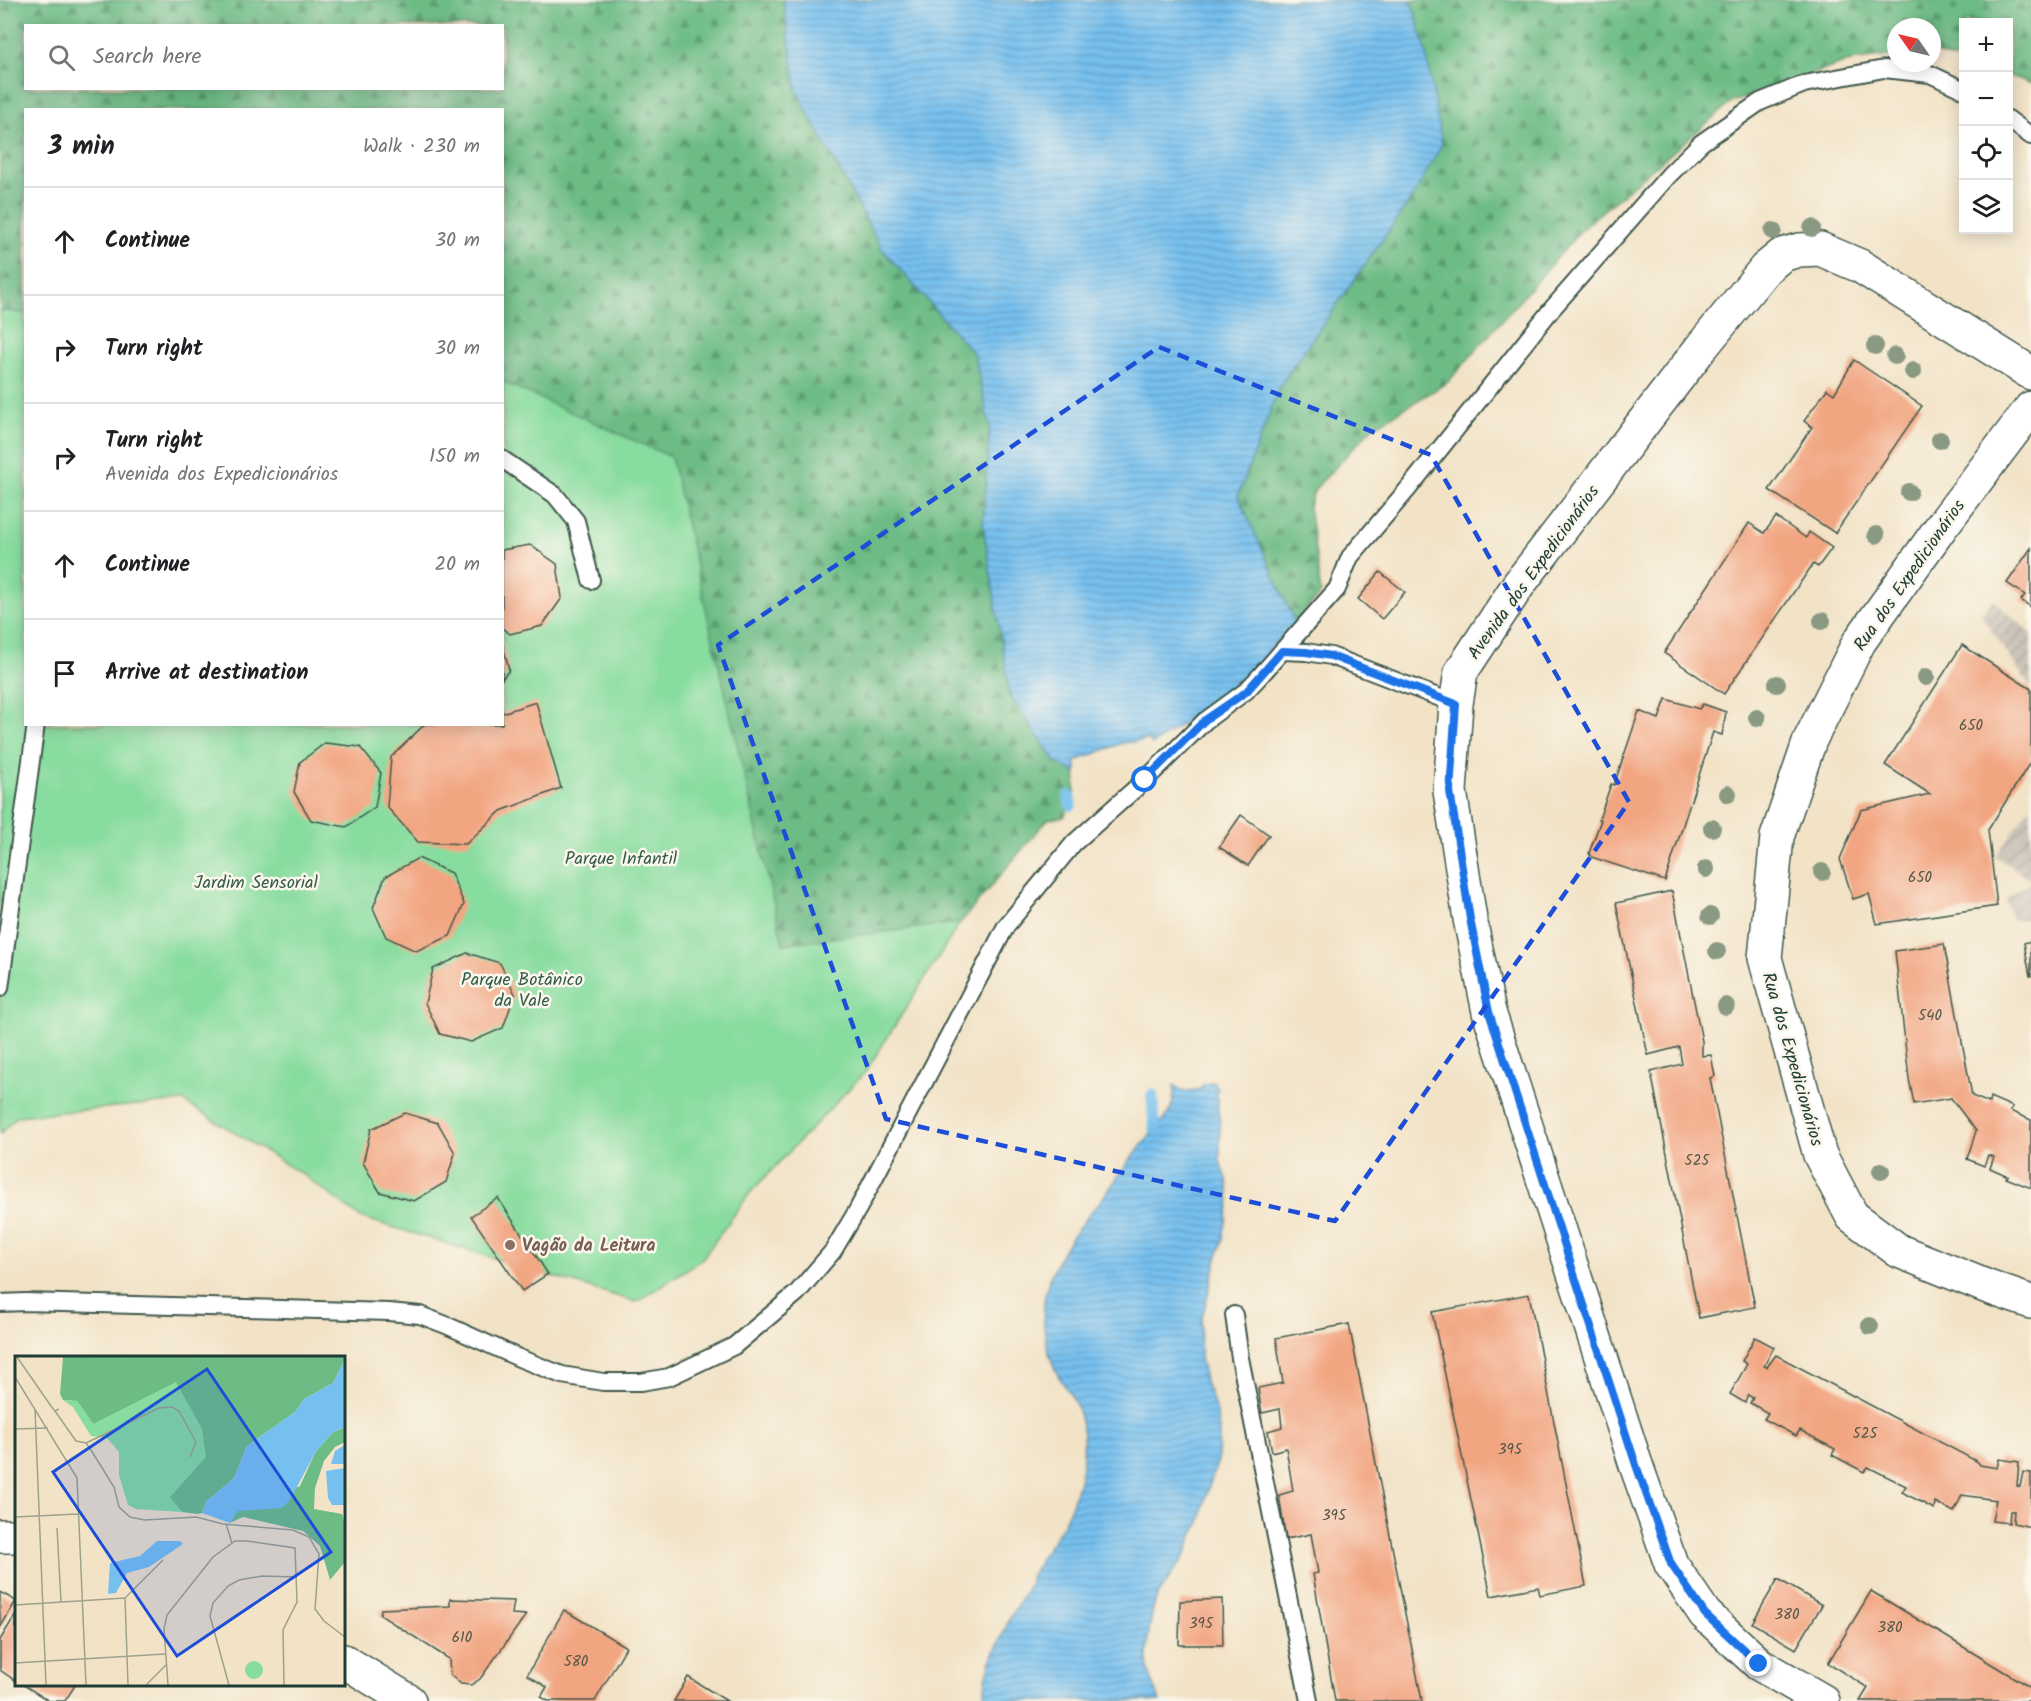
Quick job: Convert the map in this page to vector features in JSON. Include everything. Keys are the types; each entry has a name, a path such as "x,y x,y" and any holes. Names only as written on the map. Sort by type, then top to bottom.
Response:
{"street":[{"name":"Avenida dos Expedicionários","path":"1823,1701 1759,1664 1705,1614 1671,1564 1636,1465 1489,1012 1470,919 1450,791 1456,704 1461,672 1520,584 1700,349 1765,269 1782,255 1799,250 1820,249 1860,266 2031,373"},
{"name":"Rua dos Expedicionários","path":"2031,408 1941,527 1859,642 1810,740 1777,837 1765,958 1820,1155 1852,1216 1899,1251 2031,1302"},
{"path":"345,1662 409,1701"}],"lane":[{"path":"0,1304 25,1302 366,1311 420,1315 447,1324 519,1358 562,1375 603,1382 641,1382 669,1377 735,1346 797,1293 833,1251 858,1209 1006,926 1024,903 1074,843 1145,780 1205,720 1246,692 1337,589 1350,557 1408,489 1551,310 1669,175 1701,143 1760,102 1804,84 1884,69 1930,75 1959,88"},
{"path":"2013,123 2031,136"},
{"path":"504,460 555,495 576,521 591,580"},
{"path":"1282,651 1331,656 1456,704"},
{"path":"0,988 36,726"},
{"path":"1234,1315 1240,1358 1309,1701"}],"highlighted area":[{"path":"1159,347 1431,455 1629,802 1335,1221 886,1119 718,645"}],"shaded area":[{"path":"1993,600 2031,633 2031,688 1981,615"},
{"path":"2031,805 2031,880 1996,856"},
{"path":"2031,882 2031,918 2013,921 2005,899"}],"green space":[{"path":"0,0 783,0 797,92 882,249 974,354 990,427 983,524 1010,696 1056,762 1076,774 1075,793 1064,817 1048,819 960,923 783,944 671,458 504,382 504,108 24,108 24,313 0,311"},
{"path":"1411,0 2031,0 2031,83 2013,77 2013,18 1959,18 1959,61 1941,55 1941,18 1887,18 1887,56 1850,61 1732,102 1585,226 1448,382 1372,428 1315,489 1309,506 1321,593 1295,622 1238,496 1280,385 1414,195 1425,46"},
{"name":"Parque Botânico da Vale","path":"0,311 24,313 24,726 504,726 504,382 671,457 783,944 960,923 866,1071 750,1193 701,1260 636,1302 360,1217 302,1174 183,1101 17,1116 0,1134"}],"water":[{"path":"783,0 1411,0 1425,46 1442,144 1414,195 1280,385 1238,496 1295,622 1241,683 1238,680 1233,683 1236,687 1152,745 1149,740 1122,743 1076,761 1076,774 1056,762 1010,696 983,524 990,427 974,354 882,249 797,92"},
{"path":"1212,1082 1218,1089 1216,1093 1220,1124 1220,1161 1227,1179 1230,1201 1222,1244 1201,1322 1200,1357 1206,1385 1216,1408 1219,1430 1218,1460 1200,1523 1193,1533 1187,1552 1157,1596 1153,1608 1147,1660 1160,1701 984,1701 986,1679 991,1661 1011,1616 1029,1585 1031,1575 1069,1512 1082,1465 1083,1433 1080,1418 1073,1399 1056,1371 1046,1342 1043,1311 1050,1278 1055,1265 1077,1230 1168,1114 1174,1097 1174,1085 1184,1092 1200,1089 1203,1085"}],"building":[{"path":"1854,360 1922,406 1835,533 1769,490 1812,427 1804,421 1827,389 1834,394"},
{"path":"1776,517 1806,538 1809,532 1832,548 1818,567 1813,564 1724,694 1664,653 1749,523 1764,533"},
{"path":"530,545 557,564 562,598 542,626 510,634 504,630 504,550"},
{"path":"2031,548 2031,607 2021,600 2025,595 2007,583"},
{"path":"1380,572 1405,592 1382,619 1358,599"},
{"path":"1962,645 2031,689 2031,761 1988,830 1997,906 1877,924 1869,894 1853,899 1840,859 1861,810 1930,794 1885,765"},
{"path":"504,649 509,670 504,676"},
{"path":"1666,699 1699,709 1703,704 1726,712 1722,735 1713,732 1665,881 1591,857 1589,853 1611,784 1614,785 1639,711 1659,719"},
{"path":"536,702 561,788 501,811 466,844 418,842 387,807 391,757 423,726 504,726 504,712"},
{"path":"325,743 360,747 381,773 375,807 346,827 311,820 294,792 300,762"},
{"path":"1241,815 1269,835 1248,866 1219,847"},
{"path":"418,858 451,873 464,904 450,936 416,951 386,937 373,908 385,877"},
{"path":"1672,891 1702,1041 1702,1056 1711,1055 1715,1076 1710,1078 1755,1307 1699,1318 1651,1072 1682,1064 1679,1047 1648,1055 1616,903"},
{"path":"2031,941 2031,976 2030,976 2024,943"},
{"path":"1944,944 1972,1096 1989,1103 1990,1097 2013,1107 2010,1111 2031,1120 2031,1188 2006,1178 2008,1176 1990,1168 1994,1157 1988,1155 1984,1166 1967,1159 1976,1131 1951,1098 1914,1104 1909,1079 1895,951"},
{"path":"467,953 500,963 515,994 503,1028 471,1042 440,1034 425,1003 433,969"},
{"path":"405,1113 438,1123 455,1153 446,1182 414,1201 380,1192 363,1163 371,1129"},
{"name":"Vagão da Leitura","path":"498,1198 548,1274 522,1291 471,1216"},
{"path":"1529,1294 1586,1586 1540,1595 1538,1587 1491,1596 1432,1312"},
{"path":"1349,1324 1422,1701 1335,1701 1313,1574 1318,1573 1311,1534 1286,1539 1279,1495 1293,1491 1286,1448 1272,1452 1268,1431 1282,1427 1280,1409 1262,1413 1258,1388 1283,1383 1276,1338"},
{"path":"1755,1337 1774,1347 1764,1366 1767,1367 1776,1355 1980,1465 1997,1468 1999,1459 2019,1462 2017,1486 2020,1487 2023,1472 2031,1473 2031,1527 2013,1523 2014,1511 2010,1511 2009,1523 1992,1521 1996,1500 1962,1495 1954,1512 1935,1502 1934,1509 1902,1492 1906,1486 1868,1467 1864,1472 1832,1455 1835,1449 1800,1430 1796,1436 1764,1419 1768,1413 1750,1403 1753,1398 1748,1395 1745,1403 1730,1394 1747,1364 1742,1361"},
{"path":"1778,1579 1822,1605 1796,1649 1752,1623"},
{"path":"1871,1591 2031,1688 2031,1701 1860,1701 1868,1688 1828,1663"},
{"path":"0,1592 15,1600 15,1603 0,1628"},
{"path":"450,1599 514,1601 512,1614 526,1615 480,1679 471,1685 461,1684 450,1675 449,1659 380,1615 381,1609 450,1606"},
{"path":"1222,1599 1223,1645 1179,1645 1180,1601"},
{"path":"564,1610 626,1647 595,1701 548,1701 541,1697 547,1687 527,1675"},
{"path":"15,1616 15,1680 0,1670 0,1640"},
{"path":"688,1677 727,1701 674,1701"},
{"path":"25,1686 75,1686 65,1701 49,1701"}],"waterway":[{"path":"1069,796 1071,805"},
{"path":"1152,1095 1155,1128"}],"place":[{"name":"Vagão da Leitura","path":"510,1245"}],"route":[{"path":"1145,780 1205,720 1246,692 1282,651 1331,656 1456,704 1450,791 1470,919 1489,1012 1636,1465 1671,1564 1705,1614 1759,1664"}],"park label":[{"name":"Parque Infantil","path":"621,858"},
{"name":"Jardim Sensorial","path":"256,882"}]}
